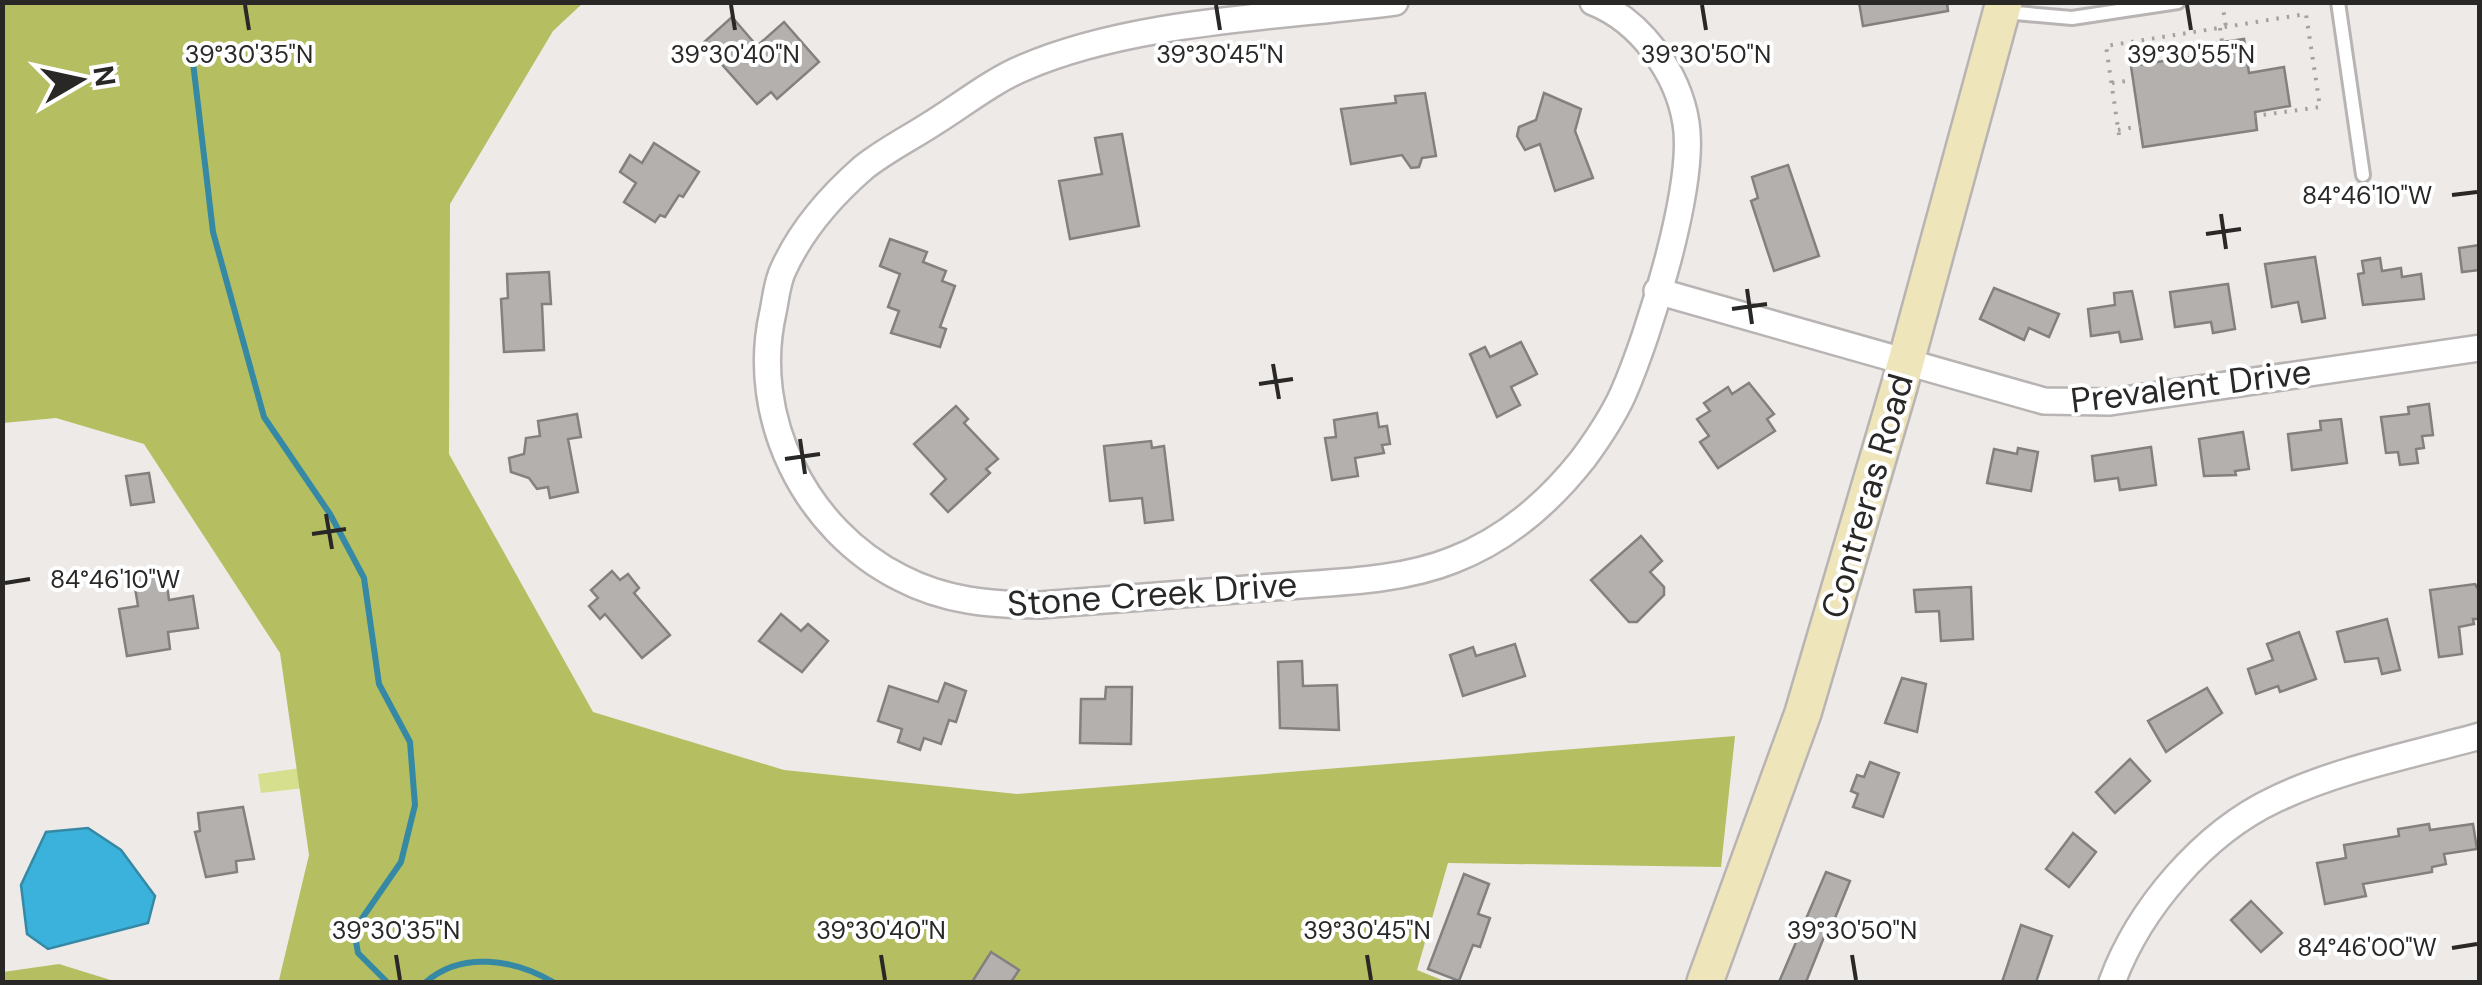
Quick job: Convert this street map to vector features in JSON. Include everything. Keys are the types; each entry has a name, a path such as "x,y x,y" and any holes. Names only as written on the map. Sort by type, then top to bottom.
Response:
{"street":[{"name":"Stone Creek Drive","path":"1395,2 1104,40 1021,68 865,166 812,218 782,271 769,329 772,421 788,462 816,505 856,549 899,578 938,594 985,604 1040,606 1386,577 1453,560 1505,533 1548,500 1585,456 1622,395 1656,291 1687,172 1686,123 1668,70 1608,8 1593,2"},
{"name":"Contreras Road","path":"1704,982 1803,714 1906,364 2003,7"},
{"path":"1656,291 1906,364"},
{"name":"Prevalent Drive","path":"1906,364 2044,401 2110,402 2480,348"},
{"path":"2112,982 2126,946 2172,882 2235,825 2274,800 2335,776 2480,736"}],"lane":[{"path":"2003,7 2072,18 2178,2"},
{"path":"2338,2 2363,175"}],"path":[{"path":"2222,2 2222,42"},
{"path":"2140,126 2119,132 2106,46 2306,14 2320,107 2255,116"},
{"path":"2112,83 2133,80"}],"green space":[{"path":"3,3 583,3 553,31 450,204 449,454 593,712 784,770 1017,794 1735,736 1721,867 1448,863 1417,970 1447,982 271,982 279,980 309,855 280,653 144,444 56,418 3,423"},
{"path":"301,768 304,788 261,793 258,774"},
{"path":"59,964 117,982 3,982 3,972"}],"water":[{"path":"88,828 121,850 155,896 148,923 48,949 27,934 21,885 46,832"}],"building":[{"path":"1859,2 1947,2 1948,11 1863,26"},
{"path":"732,17 757,46 784,22 819,62 777,99 771,92 757,104 703,43"},
{"path":"2244,39 2249,73 2284,67 2290,106 2255,112 2257,130 2143,147 2131,66 2203,55 2202,45"},
{"path":"1425,93 1436,156 1422,158 1419,167 1411,168 1402,155 1351,164 1341,109 1396,103 1395,96"},
{"path":"1544,93 1581,109 1575,131 1593,178 1555,191 1540,144 1525,150 1517,136 1519,127 1536,120"},
{"path":"1122,134 1139,226 1070,239 1059,181 1102,174 1095,138"},
{"path":"654,143 699,172 683,197 679,195 665,217 660,215 655,222 624,202 636,183 620,172 630,155 642,163"},
{"path":"1788,165 1819,256 1774,271 1751,201 1758,198 1752,177"},
{"path":"890,239 927,252 923,262 946,271 942,281 955,286 940,327 946,329 940,347 891,333 899,311 888,307 900,274 880,266"},
{"path":"2480,245 2480,270 2462,272 2459,248"},
{"path":"2315,257 2325,318 2302,322 2298,302 2272,307 2265,264"},
{"path":"2380,258 2382,271 2401,268 2402,277 2421,274 2424,299 2363,305 2358,274 2364,273 2362,261"},
{"path":"549,272 551,304 542,304 544,350 504,352 501,299 508,298 507,274"},
{"path":"2228,284 2235,329 2213,333 2211,322 2175,327 2170,292"},
{"path":"1994,288 2059,314 2049,337 2029,328 2024,340 1980,319"},
{"path":"2132,291 2142,339 2121,342 2119,332 2091,336 2088,309 2115,305 2114,293"},
{"path":"1521,342 1537,374 1511,387 1520,405 1497,417 1470,354 1485,347 1490,357"},
{"path":"1749,383 1774,414 1767,419 1775,431 1718,468 1700,442 1709,436 1697,419 1710,411 1704,403 1728,387 1732,394"},
{"path":"2429,404 2433,435 2422,436 2424,448 2416,449 2418,463 2400,465 2398,452 2386,453 2381,417 2409,414 2408,407"},
{"path":"956,406 968,419 964,423 998,459 986,469 990,473 948,512 931,494 946,479 914,444"},
{"path":"1377,413 1379,427 1387,426 1390,444 1382,445 1384,453 1355,458 1358,476 1332,480 1325,438 1336,437 1334,420"},
{"path":"577,414 581,437 568,439 578,492 550,498 548,487 537,489 529,478 511,472 509,458 524,454 526,438 540,436 538,421"},
{"path":"2341,419 2347,463 2292,470 2288,434 2321,430 2320,421"},
{"path":"2243,432 2249,469 2235,471 2236,475 2204,476 2199,439"},
{"path":"1151,441 1152,448 1164,446 1173,520 1145,523 1142,498 1110,501 1104,446"},
{"path":"2151,447 2156,485 2120,490 2118,478 2095,481 2092,456"},
{"path":"2018,448 2038,452 2031,491 1987,483 1994,449 2017,454"},
{"path":"149,473 154,502 131,505 126,476"},
{"path":"1641,536 1662,561 1650,572 1664,587 1664,595 1637,622 1629,622 1591,580"},
{"path":"165,570 169,600 193,596 198,628 168,632 170,649 127,656 119,609 138,606 133,575"},
{"path":"612,571 620,580 628,574 639,588 634,593 670,635 642,658 605,614 600,619 589,606 598,598 591,590"},
{"path":"2475,584 2480,592 2480,619 2459,627 2462,654 2439,657 2430,590"},
{"path":"1971,587 1973,639 1941,641 1939,611 1916,612 1914,590"},
{"path":"781,614 801,631 808,624 828,641 802,672 759,641"},
{"path":"2387,619 2400,670 2382,674 2378,658 2345,662 2337,632"},
{"path":"2299,632 2316,679 2280,692 2278,686 2256,694 2248,669 2273,660 2267,644"},
{"path":"1515,644 1525,676 1463,696 1450,655 1473,647 1476,656"},
{"path":"1302,661 1303,686 1337,685 1339,730 1280,728 1278,662"},
{"path":"1902,678 1926,684 1917,732 1885,723"},
{"path":"945,683 966,691 956,722 949,720 941,744 924,738 920,750 898,742 902,729 878,721 889,686 938,702"},
{"path":"1106,687 1132,687 1131,744 1080,743 1081,699 1105,699"},
{"path":"2207,688 2222,713 2166,752 2148,721"},
{"path":"2130,759 2150,781 2115,813 2096,792"},
{"path":"1870,762 1899,773 1883,817 1853,807 1858,794 1851,791 1857,775 1864,777"},
{"path":"243,807 254,859 236,861 237,872 206,877 195,832 200,831 198,813"},
{"path":"2429,824 2430,830 2473,824 2477,849 2444,854 2446,864 2432,867 2432,872 2363,884 2366,896 2325,904 2317,863 2346,858 2344,845 2399,836 2398,829"},
{"path":"2073,833 2096,852 2069,887 2046,869"},
{"path":"1826,872 1850,881 1833,923 1830,922 1806,982 1779,982"},
{"path":"1464,874 1489,884 1478,914 1490,918 1480,947 1473,945 1459,981 1428,969"},
{"path":"2251,901 2282,933 2261,952 2231,920"},
{"path":"2021,925 2052,936 2036,982 2002,982"},
{"path":"991,952 1019,970 1011,982 972,982"}],"waterway":[{"path":"192,54 213,232 264,417 330,514 364,578 379,684 410,742 415,805 401,862 354,930 358,953 387,982"},
{"path":"426,982 440,972 471,962 522,968 553,982"}]}
